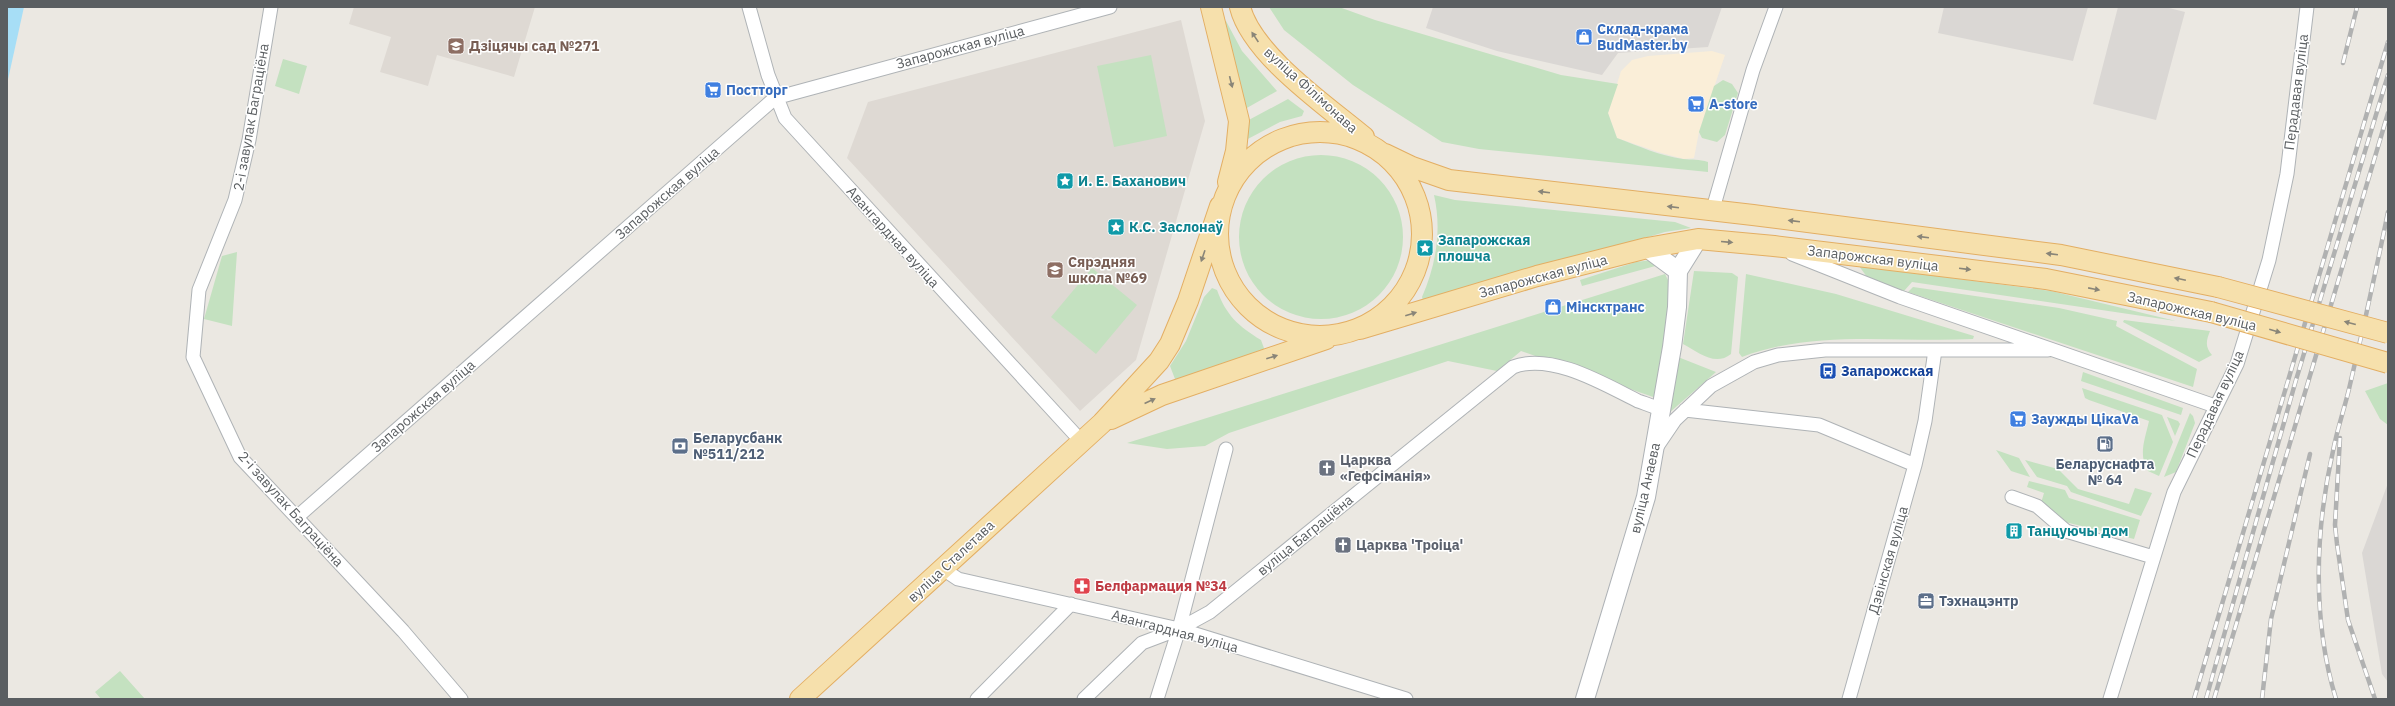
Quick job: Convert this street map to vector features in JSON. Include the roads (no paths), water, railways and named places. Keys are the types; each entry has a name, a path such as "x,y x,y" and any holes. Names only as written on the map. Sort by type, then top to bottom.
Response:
{"main road":[{"path":"1102,423 1159,361 1170,344 1188,302 1223,199 1236,151 1239,121 1211,7"},
{"name":"вуліца Філімонава","path":"1240,7 1248,26 1260,43 1281,67 1381,151"},
{"path":"1102,423 1162,395 1338,335 1360,329 1378,319 1398,299 1415,269 1420,248 1421,228 1418,207 1411,187 1400,169 1381,151 1357,138 1335,132 1313,132 1290,136 1270,144 1252,157 1236,174 1223,199 1217,231 1220,257 1230,281 1244,302 1264,319 1287,330 1312,336 1338,335"},
{"name":"Запарожская вуліца","path":"1381,151 1412,167 1449,180 2061,255 2218,287 2388,333"},
{"name":"Запарожская вуліца","path":"1360,329 1537,276 1647,248 1698,240 1774,246 2046,279 2211,312 2388,363"},
{"name":"вуліца Сталетава","path":"800,699 1102,423"}],"street":[{"name":"2-і завулак Баграціёна","path":"271,7 249,140 236,200 199,290 193,357 240,457 403,632 461,699"},
{"name":"Авангардная вуліца","path":"750,7 775,98 790,123 1081,441"},
{"name":"Запарожская вуліца","path":"297,517 775,98 1110,7"},
{"path":"1712,212 1753,70 1776,7"},
{"name":"Перадавая вуліца","path":"2110,699 2174,492 2237,364 2269,260 2287,174 2307,7"},
{"path":"1647,248 1678,271 1698,240"},
{"path":"1774,246 1900,297 2215,406"},
{"name":"вуліца Анаева","path":"1585,699 1646,497 1656,450 1676,315 1678,271"},
{"path":"1656,450 1675,420 1711,386 1754,362 1778,355 1826,350 1998,349 2026,352 2054,350"},
{"name":"Дзвінская вуліца","path":"1849,699 1915,465 1925,421 1935,350"},
{"name":"вуліца Баграціёна","path":"1084,699 1142,643 1179,629 1210,612 1500,376 1522,363 1546,364 1585,375 1661,410"},
{"path":"1685,410 1819,425 1915,465"},
{"path":"1157,699 1179,629 1226,449"},
{"path":"2012,497 2037,506 2066,531 2153,558"},
{"name":"Авангардная вуліца","path":"943,569 958,579 1179,629 1406,699"},
{"path":"977,699 1071,604"}],"water":[{"path":"7,7 24,7 7,84"}],"railway":[{"path":"2343,63 2357,7"},
{"path":"2194,699 2388,42"},
{"path":"2206,699 2296,380 2388,75"},
{"path":"2214,699 2388,113"},
{"path":"2336,699 2328,669 2320,607 2319,575 2322,512 2335,443 2359,345 2388,212"},
{"path":"2340,438 2335,525 2337,544 2348,620 2375,699"},
{"path":"2262,699 2271,619 2310,454"}],"place":[{"name":"Склад-крама BudMaster.by","path":"1584,37"},
{"name":"Дзіцячы сад №271","path":"456,46"},
{"name":"Постторг","path":"713,90"},
{"name":"А-store","path":"1696,104"},
{"name":"И. Е. Баханович","path":"1065,181"},
{"name":"К.С. Заслонаў","path":"1116,227"},
{"name":"Запарожская плошча","path":"1425,248"},
{"name":"Сярэдняя школа №69","path":"1055,270"},
{"name":"Мінсктранс","path":"1553,307"},
{"name":"Запарожская","path":"1828,371"},
{"name":"Заужды ЦікаVа","path":"2018,419"},
{"name":"Беларуснафта № 64","path":"2105,444"},
{"name":"Беларусбанк №511/212","path":"680,446"},
{"name":"Царква «Гефсіманія»","path":"1327,468"},
{"name":"Танцуючы дом","path":"2014,531"},
{"name":"Царква 'Троіца'","path":"1343,545"},
{"name":"Белфармация №34","path":"1082,586"},
{"name":"Тэхнацэнтр","path":"1926,601"}]}
